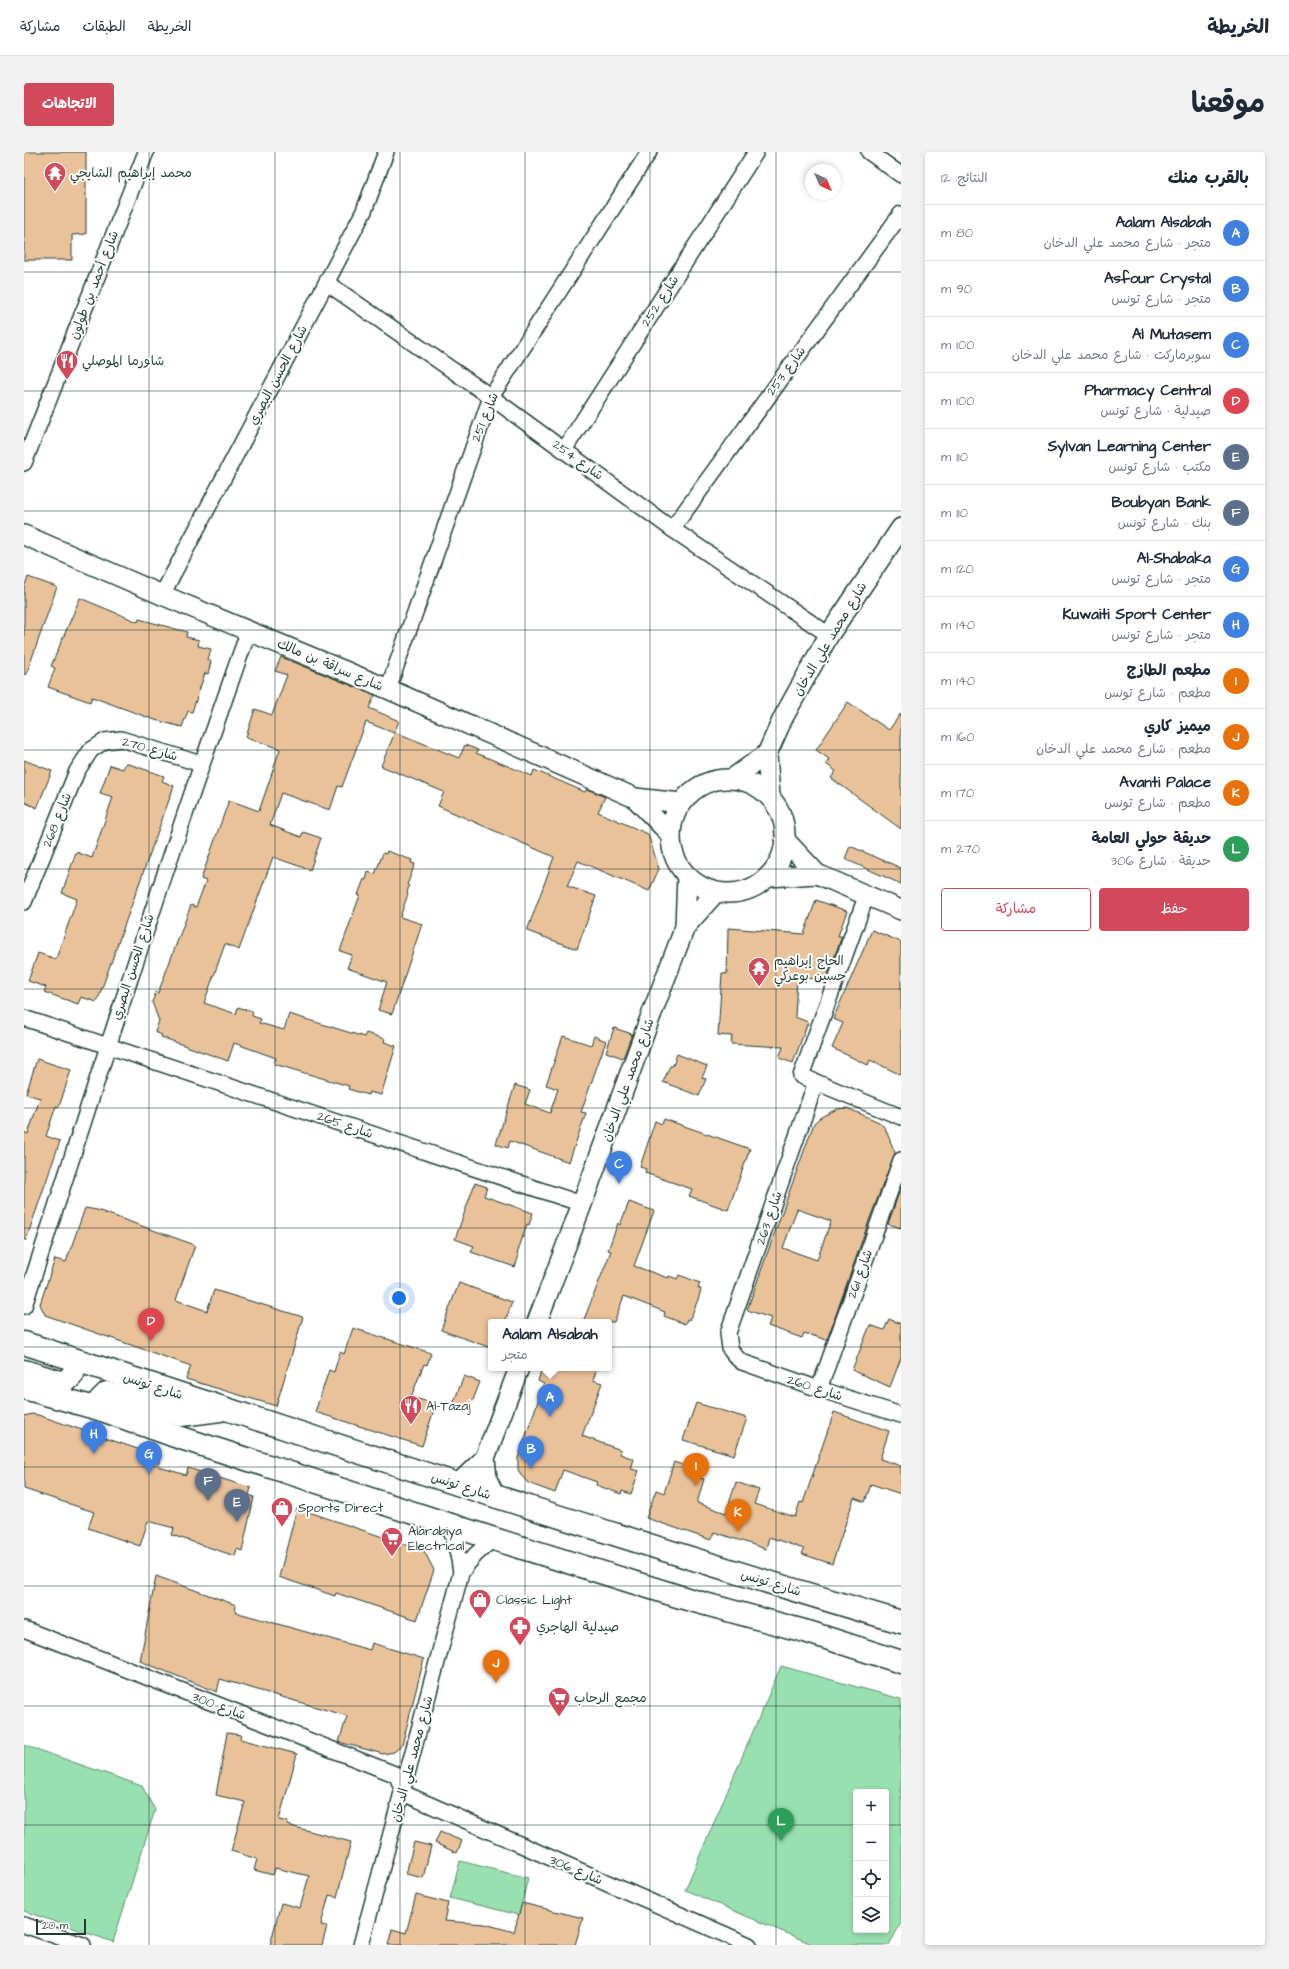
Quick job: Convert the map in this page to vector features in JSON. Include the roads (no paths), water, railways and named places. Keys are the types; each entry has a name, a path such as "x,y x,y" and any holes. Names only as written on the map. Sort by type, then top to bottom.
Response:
{"main road":[{"name":"شارع تونس","path":"24,1343 496,1498 700,1562 901,1622"},
{"path":"24,1371 64,1382 70,1378 75,1370 74,1360"},
{"path":"24,1388 102,1410 172,1435 494,1539 688,1599 808,1632 901,1662"},
{"path":"102,1410 100,1400 107,1392 181,1415 225,1409"}],"street":[{"name":"شارع أحمد بن طولون","path":"24,463 146,152"},
{"name":"شارع الحسن البصري","path":"162,595 364,211 386,152"},
{"name":"شارع 251","path":"388,689 491,397 649,152"},
{"name":"شارع 252","path":"564,450 756,152"},
{"path":"869,152 901,175"},
{"name":"شارع 253","path":"672,528 901,214"},
{"name":"شارع 254","path":"327,283 491,397 672,528 829,635"},
{"name":"شارع محمد علي الدخان","path":"770,796 767,754 783,718 829,635 901,528"},
{"name":"شارع سراقة بن مالك","path":"24,534 162,595 388,689 635,798 681,803"},
{"name":"شارع الحسن البصري","path":"24,1306 201,764 249,630"},
{"name":"شارع 270","path":"99,744 112,739 122,739 201,764"},
{"name":"شارع 268","path":"24,902 77,771 86,756 99,744"},
{"path":"733,778 767,754"},
{"path":"733,778 752,783 770,796 782,814 785,825 786,840 781,858 768,877 759,884 744,891 727,893 716,892 705,888 687,876 675,857 671,835 674,819 681,803 693,791 707,782 718,779 733,778"},
{"name":"شارع سراقة بن مالك","path":"635,798 671,835"},
{"path":"786,840 817,874"},
{"path":"768,877 817,874 867,894 901,910"},
{"name":"شارع محمد علي الدخان","path":"538,1319 685,927 687,876"},
{"name":"شارع محمد علي الدخان","path":"685,927 716,892"},
{"path":"867,894 800,1076 901,1117"},
{"name":"شارع 265","path":"24,1018 582,1204"},
{"name":"شارع 263","path":"733,1354 728,1344 728,1333 816,1082"},
{"name":"شارع 261","path":"819,1389 901,1160"},
{"name":"شارع 260","path":"733,1354 738,1360 748,1365 819,1389 901,1414"},
{"path":"457,1485 485,1458 518,1371"},
{"path":"485,1458 487,1479 496,1498"},
{"name":"شارع محمد علي الدخان","path":"448,1523 458,1550 461,1573"},
{"name":"شارع محمد علي الدخان","path":"361,1945 461,1573 481,1548 494,1539"},
{"name":"شارع 300","path":"24,1628 397,1775 403,1793"},
{"name":"شارع 306","path":"403,1793 749,1945"},
{"path":"24,1925 83,1945"}],"place":[{"name":"محمد إبراهيم الشايجي","path":"55,192"},
{"name":"شاورما الموصلي","path":"67,380"},
{"name":"الحاج إبراهيم حسين بوعركي","path":"759,988"},
{"name":"Al Mutasem","path":"619,1184"},
{"name":"Pharmacy Central","path":"151,1341"},
{"name":"Aalam Alsabah","path":"550,1417"},
{"name":"Al-Tazaj","path":"411,1426"},
{"name":"Kuwaiti Sport Center","path":"94,1454"},
{"name":"Asfour Crystal","path":"531,1469"},
{"name":"Al-Shabaka","path":"149,1474"},
{"name":"مطعم الطازج","path":"696,1486"},
{"name":"Boubyan Bank","path":"208,1501"},
{"name":"Sylvan Learning Center","path":"237,1522"},
{"name":"Sports Direct","path":"282,1528"},
{"name":"Avanti Palace","path":"738,1532"},
{"name":"Alarabiya Electrical","path":"392,1558"},
{"name":"Classic Light","path":"480,1620"},
{"name":"صيدلية الهاجري","path":"520,1646"},
{"name":"ميميز كاري","path":"496,1683"},
{"name":"مجمع الرحاب","path":"559,1718"},
{"name":"حديقة حولي العامة","path":"781,1841"}]}
